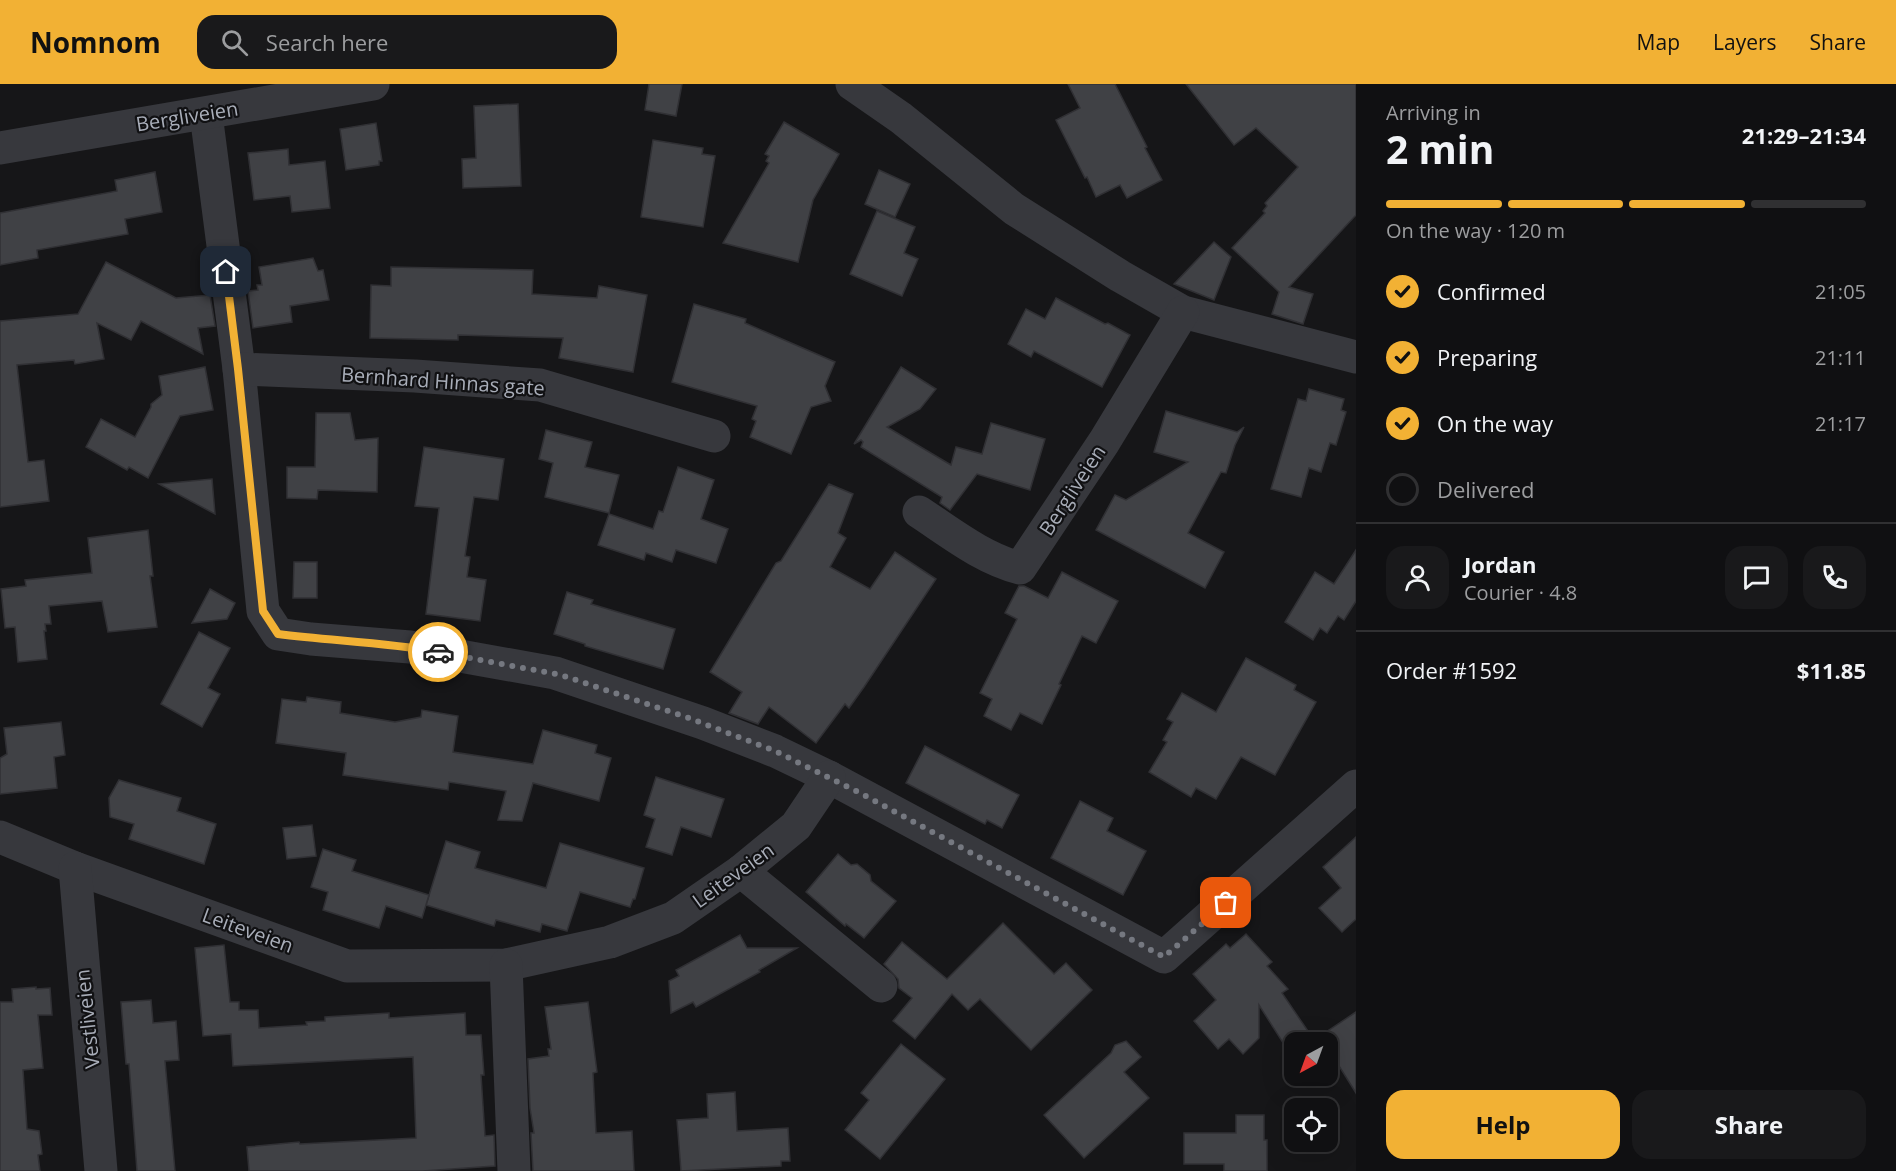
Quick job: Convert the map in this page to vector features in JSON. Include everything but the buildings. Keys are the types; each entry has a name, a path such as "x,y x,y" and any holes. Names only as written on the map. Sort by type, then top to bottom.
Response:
{"street":[{"name":"Bergliveien","path":"0,148 373,84"},
{"path":"852,84 901,118 1014,209 1120,276 1183,312 1356,357"},
{"path":"207,114 238,369 263,611 278,634 410,647 555,674 689,718 775,751 829,777 1164,957 1356,786"},
{"name":"Bergliveien","path":"919,512 981,553 1004,564 1020,568 1085,472 1183,312"},
{"name":"Bernhard Hinnas gate","path":"238,369 415,376 540,385 714,436"},
{"name":"Leiteveien","path":"0,837 75,868 347,966 506,965 610,942 673,918 741,871 796,826 829,777"},
{"name":"Vestliveien","path":"75,868 101,1171"},
{"path":"741,871 881,986"},
{"path":"506,965 514,1171"}],"way so far":[{"path":"438,652 561,675 689,718 775,751 862,794 1164,957 1226,903"}],"route":[{"path":"226,272 263,611 278,634 410,647 438,652"}]}
